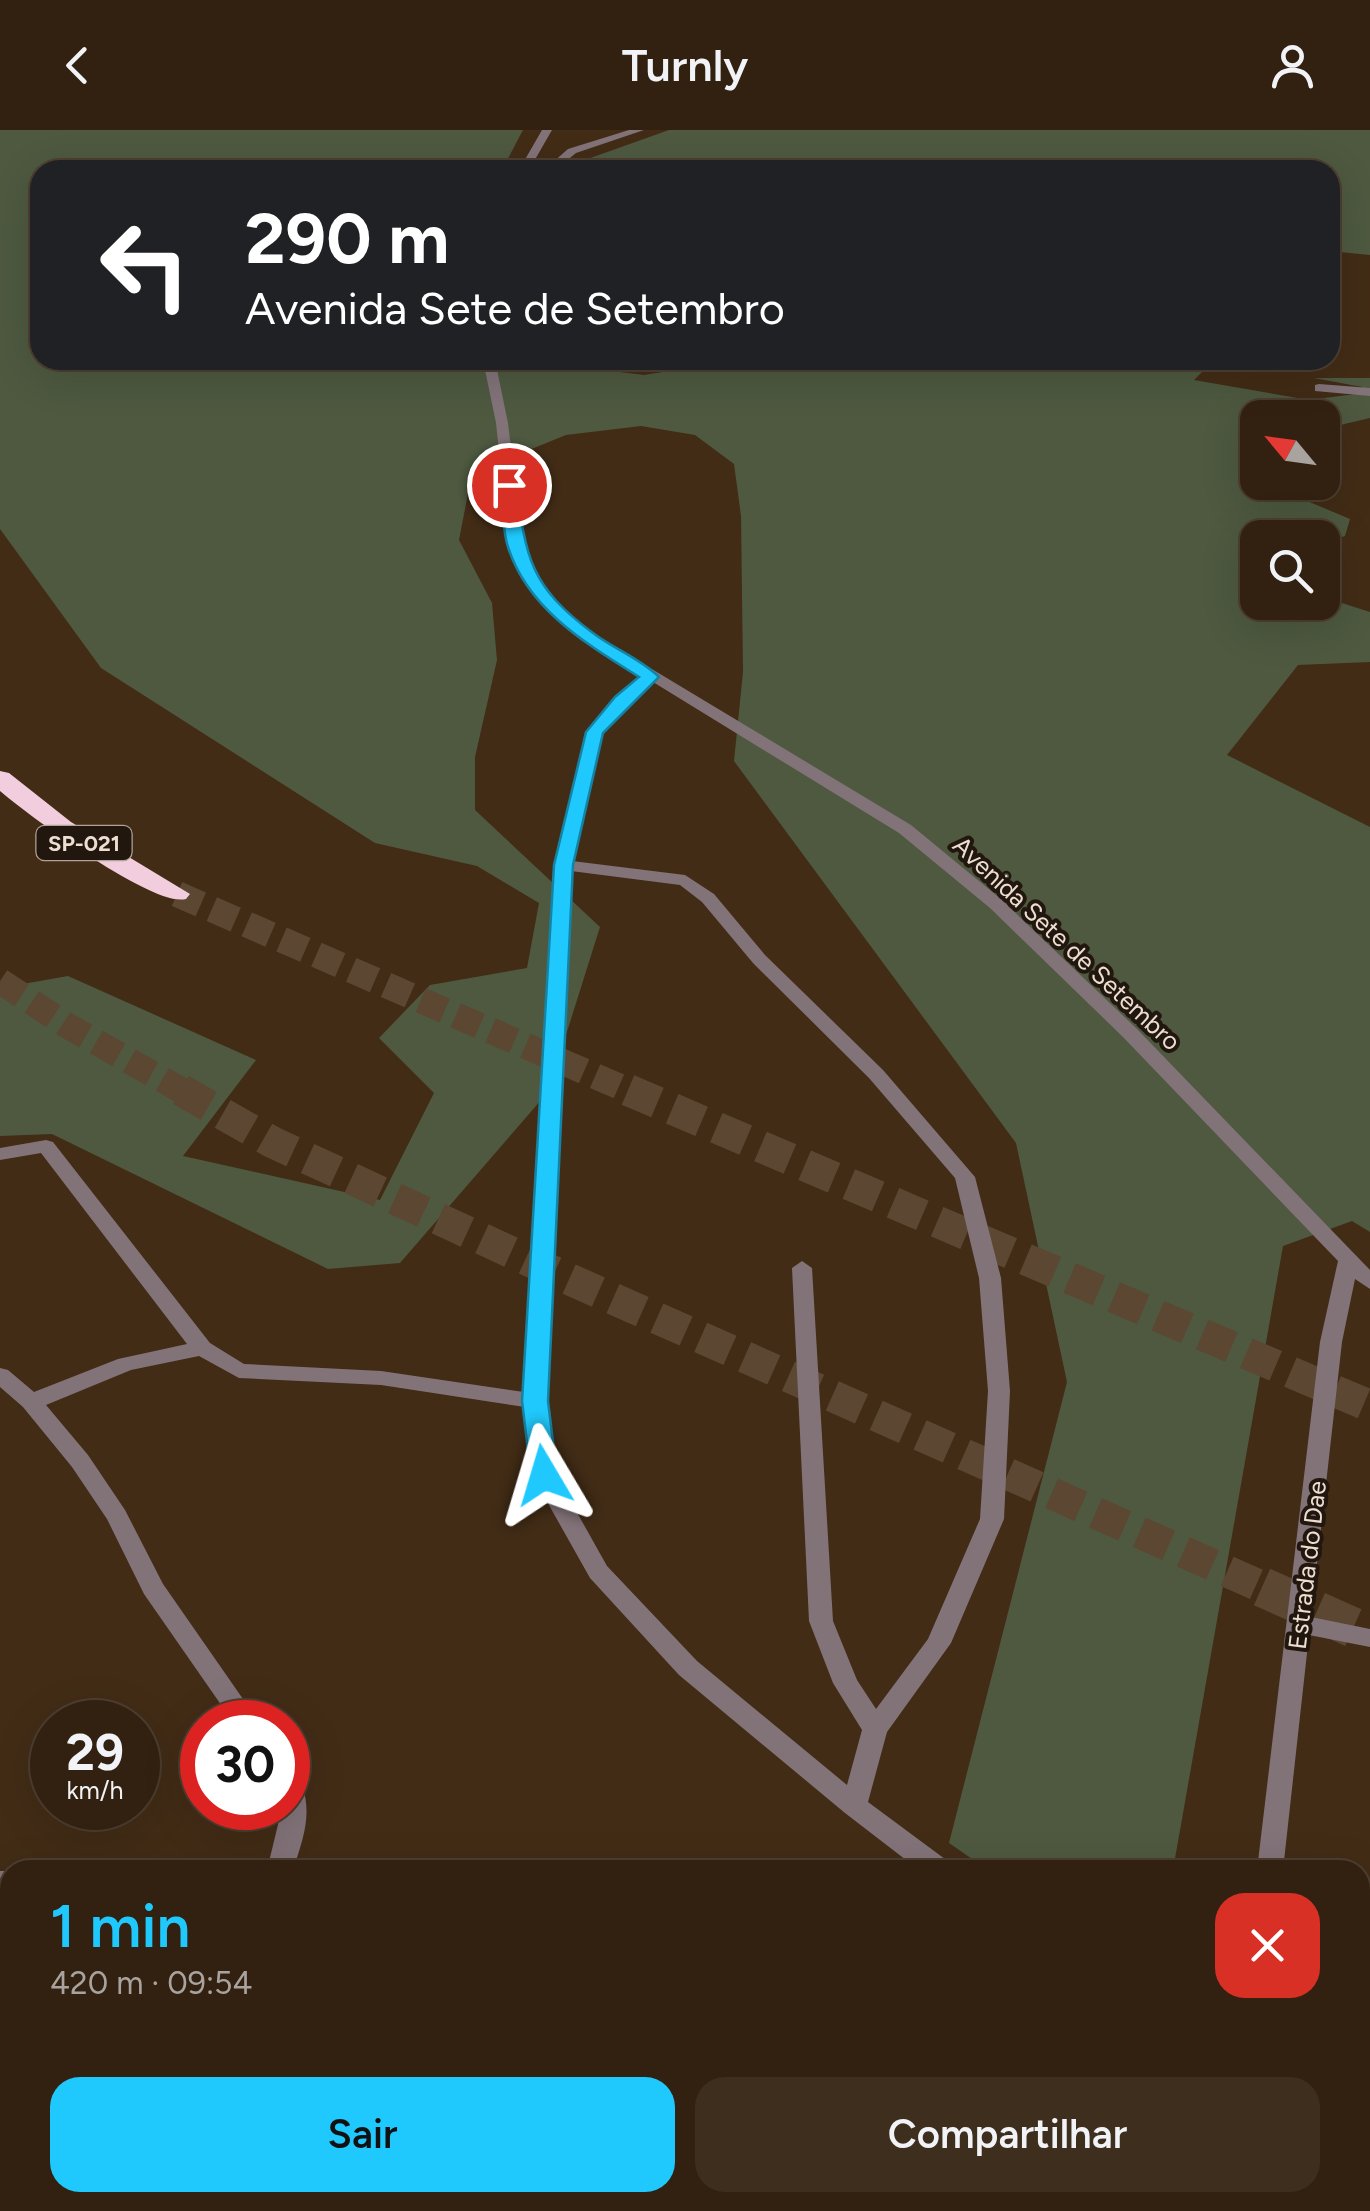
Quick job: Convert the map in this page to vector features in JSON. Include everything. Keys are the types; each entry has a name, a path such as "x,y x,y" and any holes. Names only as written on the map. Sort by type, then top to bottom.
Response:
{"highway":[{"name":"SP-021","path":"0,778 49,820 176,894"}],"street":[{"path":"530,160 547,130"},
{"path":"561,160 572,151 639,130"},
{"name":"Avenida Sete de Setembro","path":"491,370 502,423 516,546 540,595 587,636 650,677 904,828 996,904 1130,1032 1370,1282"},
{"path":"1318,388 1370,392"},
{"path":"650,677 595,732 563,865 535,1401 544,1475 598,1572 688,1668 854,1806 926,1860"},
{"path":"563,865 686,880 708,898 759,959 876,1074 965,1178 990,1278 1000,1390 992,1519 940,1643 874,1729 854,1806"},
{"path":"0,1154 46,1146 202,1348 239,1371 381,1378 535,1401"},
{"name":"Estrada do Dae","path":"1271,1860 1331,1342 1348,1261"},
{"path":"802,1268 821,1621 846,1683 874,1729"},
{"path":"31,1402 126,1364 202,1348"},
{"path":"0,1375 31,1402 80,1460 117,1516 154,1588 231,1700"},
{"path":"1300,1624 1370,1638"},
{"path":"283,1860 292,1830"}],"green space":[{"path":"0,130 523,130 507,160 30,160 30,370 603,370 644,375 675,370 1204,370 1194,380 1309,400 1240,400 1240,500 1305,500 1350,519 1345,536 1340,538 1340,520 1240,520 1240,620 1340,620 1340,602 1370,612 1370,662 1298,665 1227,755 1370,827 1370,1232 1352,1221 1283,1246 1175,1860 974,1860 949,1843 1067,1382 1016,1143 734,761 743,672 741,516 734,464 695,435 641,426 566,435 472,473 459,540 492,603 497,660 475,757 475,810 600,927 548,1092 400,1263 328,1269 52,1134 0,1136 0,988 68,976 256,1060 183,1156 380,1200 434,1093 379,1038 430,985 527,968 539,903 477,866 375,843 101,668 0,529"},
{"path":"669,130 1370,130 1370,255 1340,252 1340,160 585,160"},
{"path":"1314,378 1370,378 1370,418 1340,425 1340,400 1309,400 1363,393 1362,387"}],"tunnel":[{"path":"177,894 634,1093"},
{"path":"0,981 68,1026 186,1093"},
{"path":"181,1090 272,1142 569,1279 1267,1589"},
{"path":"628,1090 1370,1406"},
{"path":"1262,1587 1370,1635"}],"route":[{"path":"509,485 516,546 540,595 587,636 650,677 595,732 563,865 535,1401 544,1475"}]}
